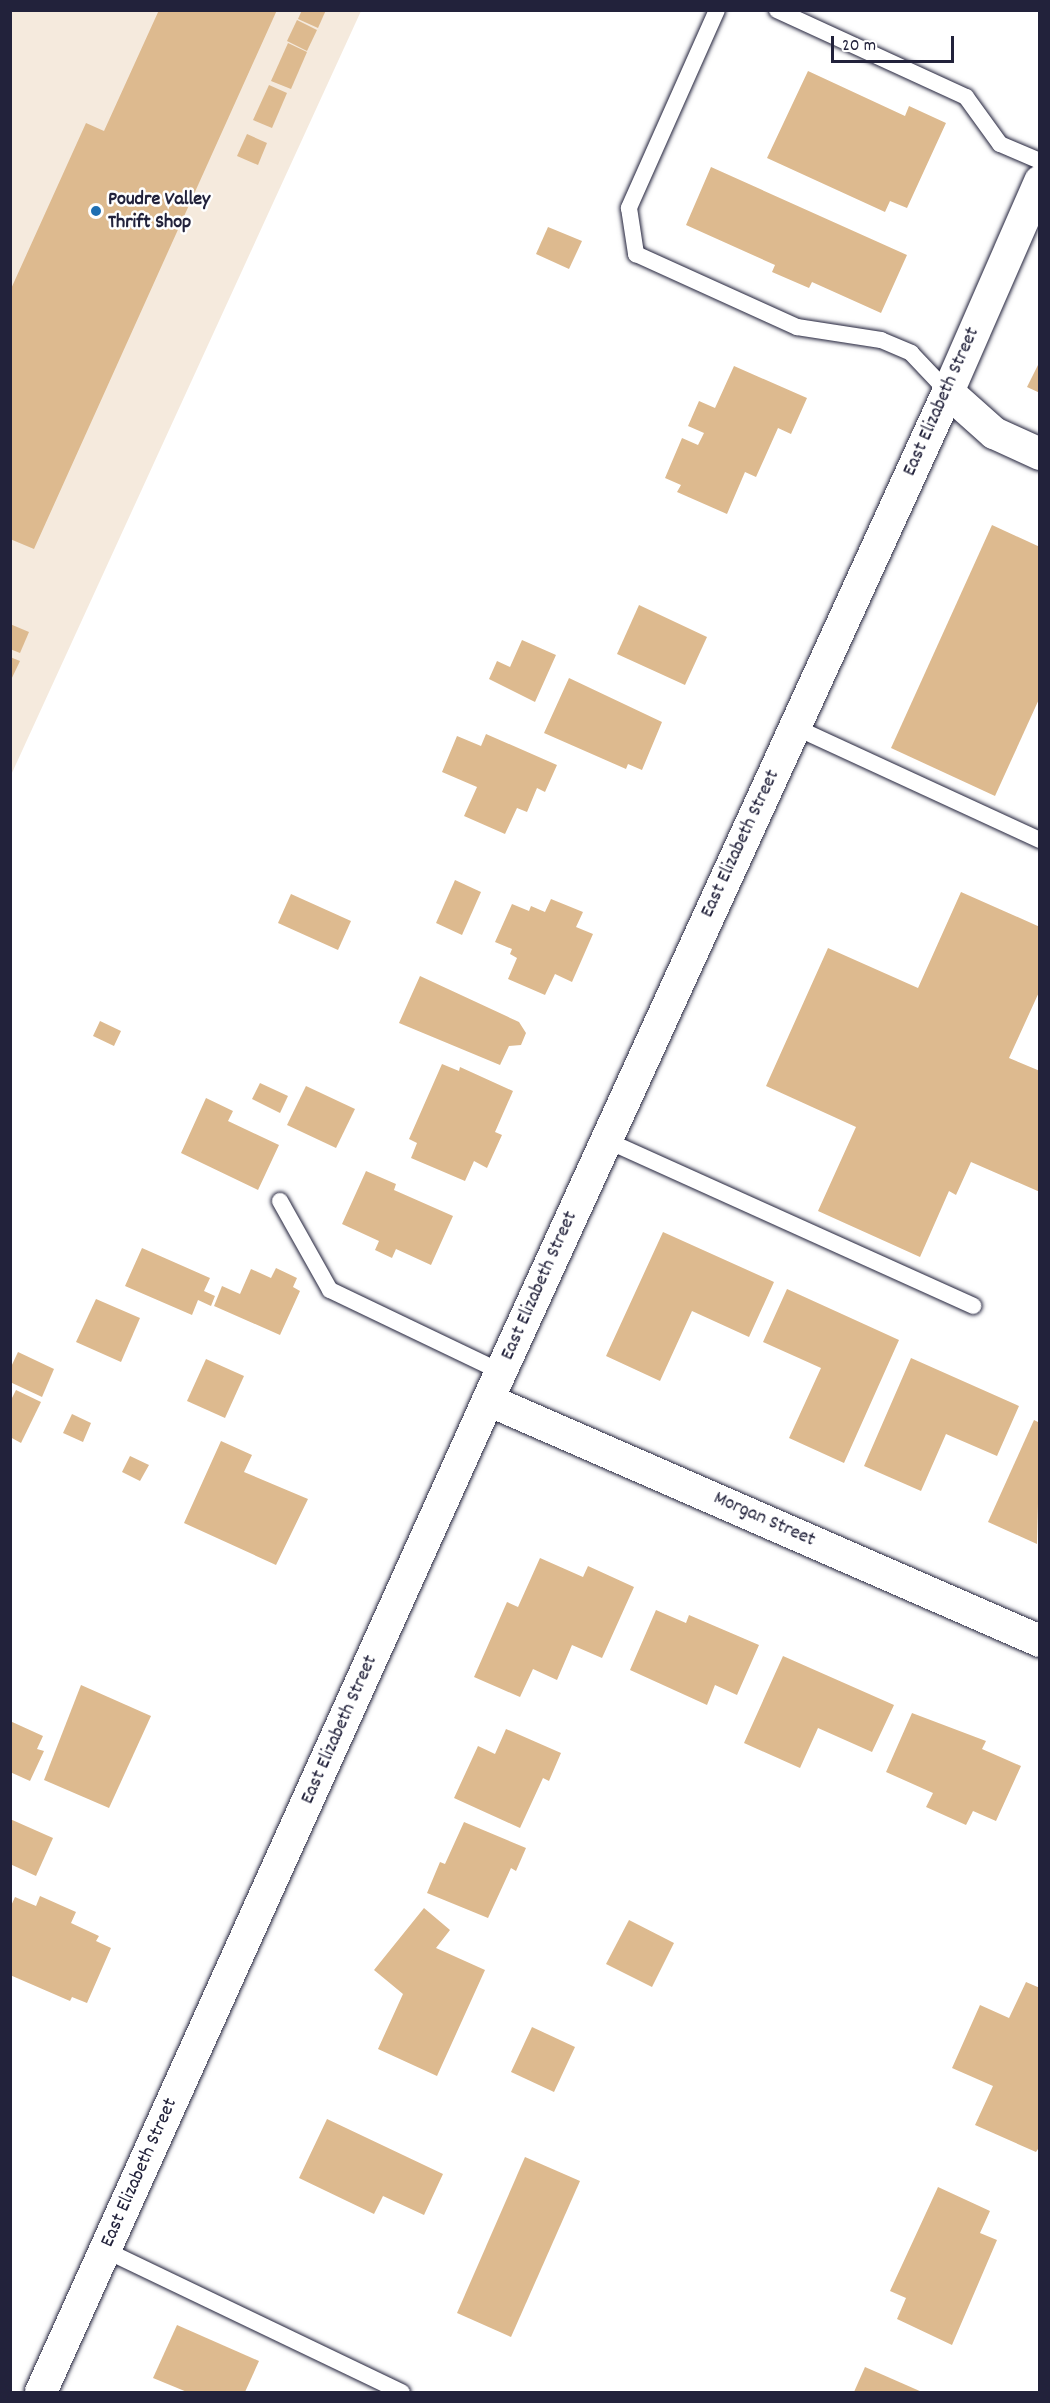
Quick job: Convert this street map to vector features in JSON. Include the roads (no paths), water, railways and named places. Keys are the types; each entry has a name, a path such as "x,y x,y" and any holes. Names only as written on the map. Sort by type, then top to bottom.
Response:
{"street":[{"name":"East Elizabeth Street","path":"41,2392 494,1386 948,392 1040,181"},
{"path":"948,392 994,434 1040,454"},
{"name":"Morgan Street","path":"494,1386 1040,1641"}],"lane":[{"path":"717,10 629,207 636,254 797,327 881,340 911,353 948,392"},
{"path":"777,10 966,97 1000,144 1040,160"},
{"path":"795,727 1040,840"},
{"path":"606,1140 973,1306"},
{"path":"280,1201 330,1290 494,1386"},
{"path":"105,2250 402,2392"}],"place":[{"name":"Poudre Valley Thrift Shop","path":"96,211"}]}
